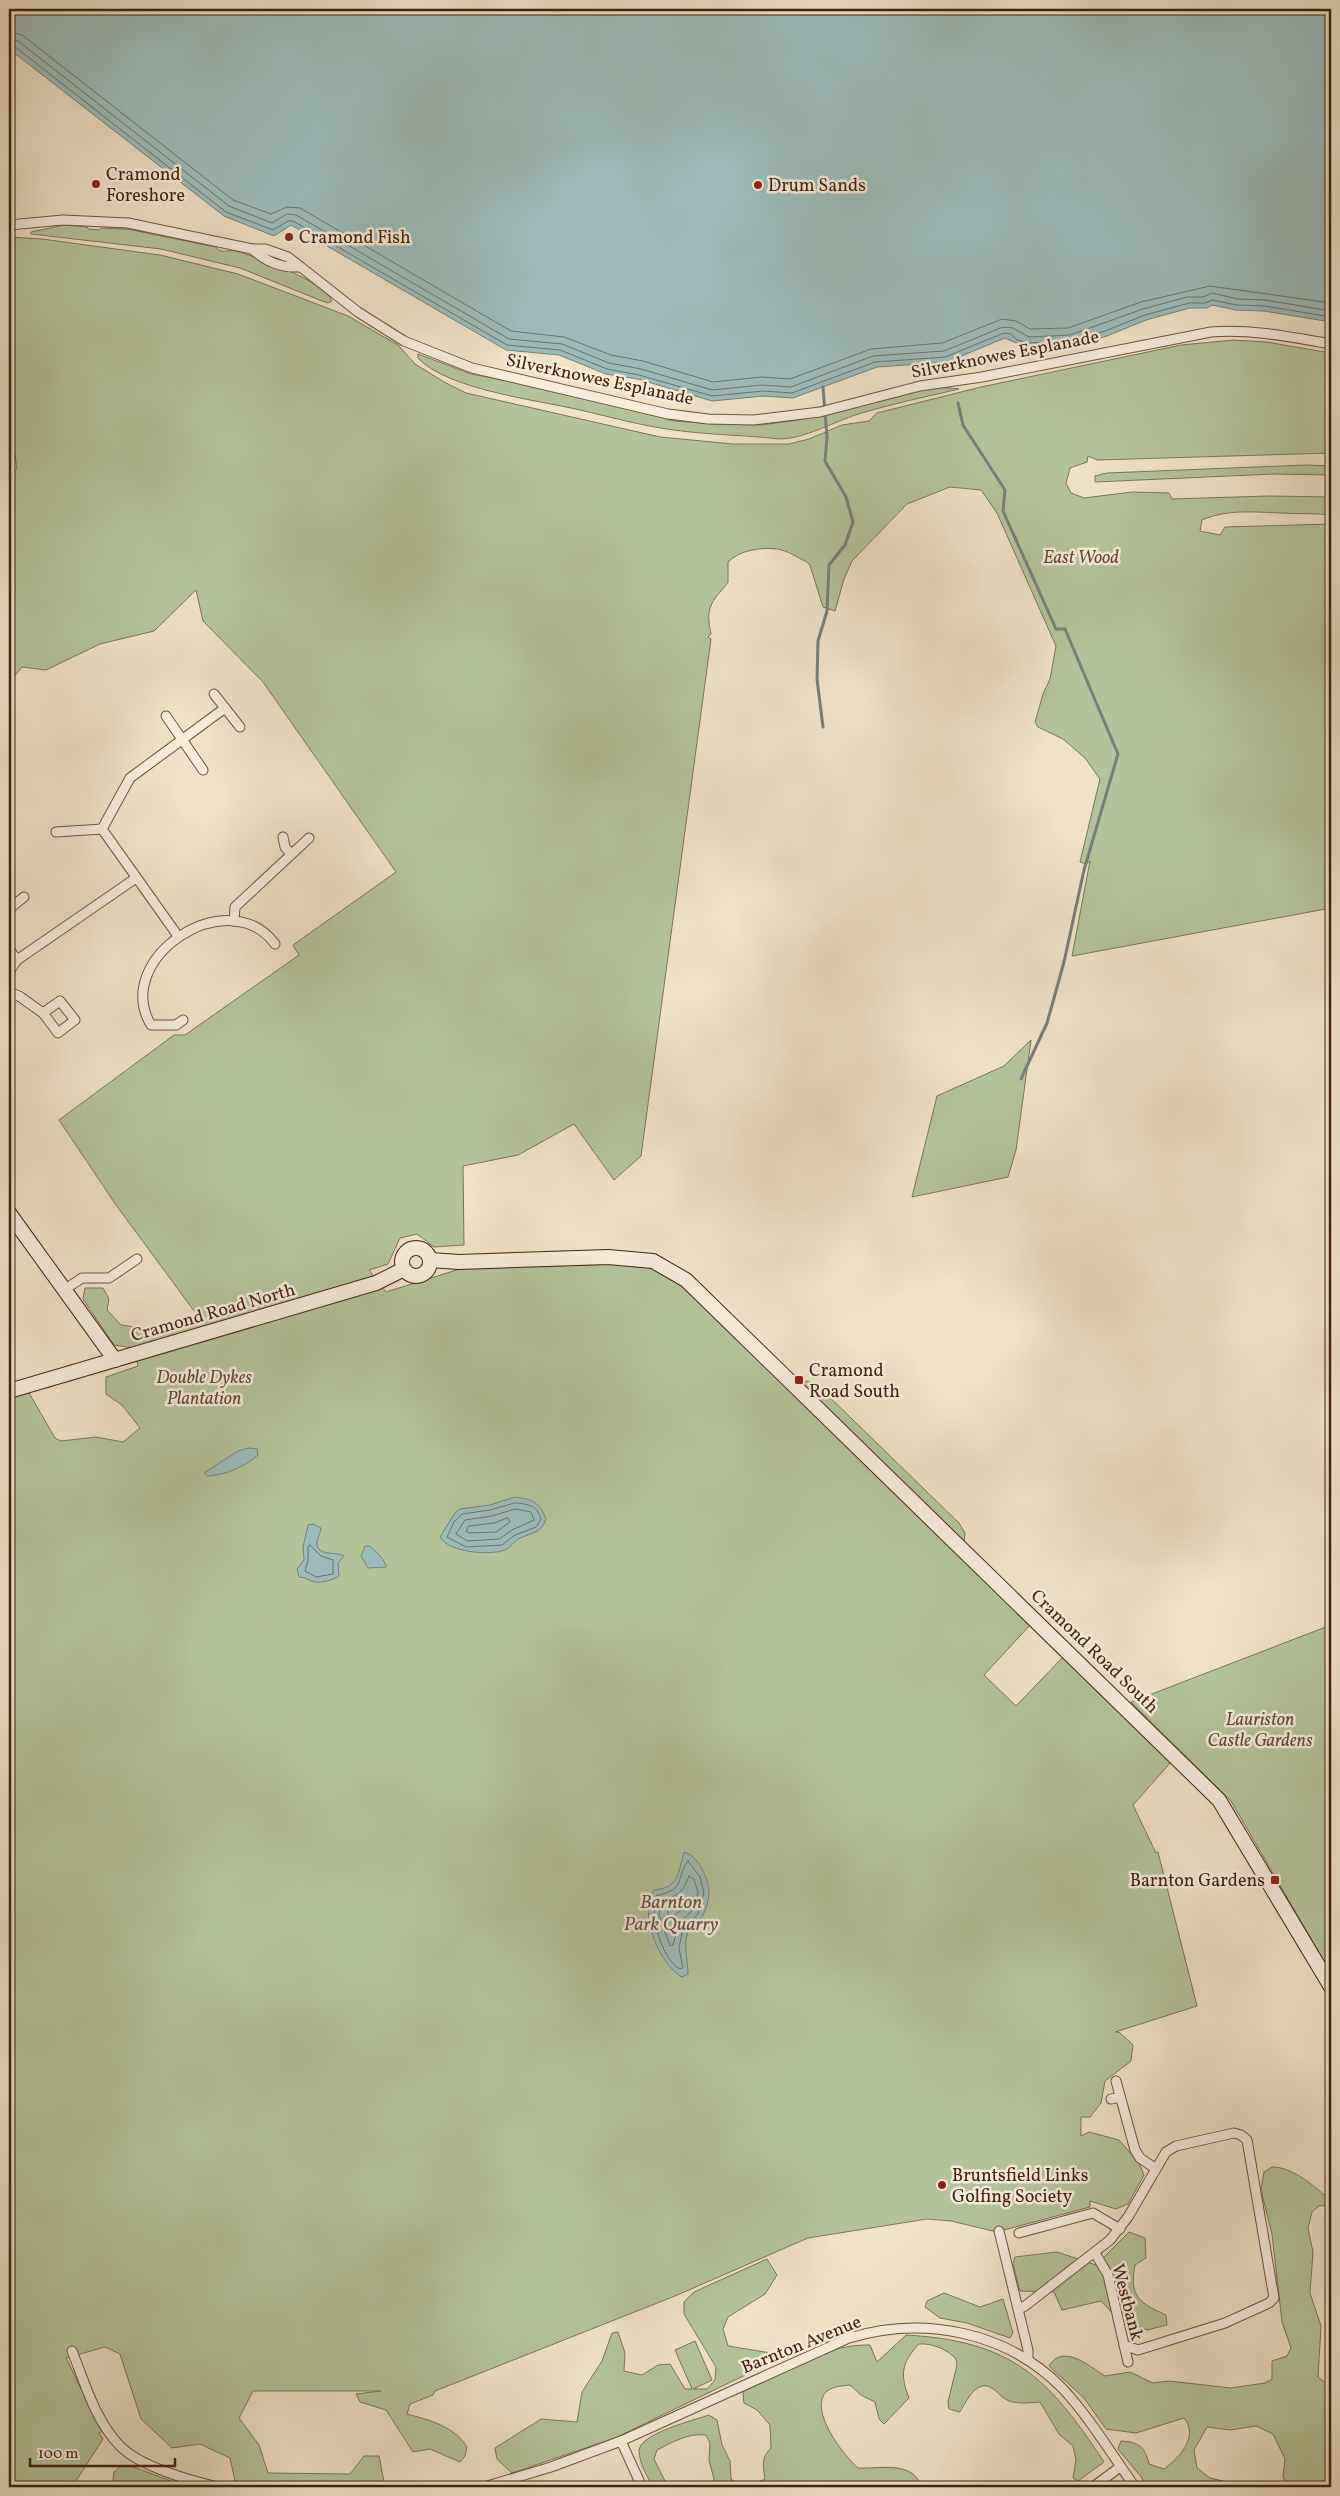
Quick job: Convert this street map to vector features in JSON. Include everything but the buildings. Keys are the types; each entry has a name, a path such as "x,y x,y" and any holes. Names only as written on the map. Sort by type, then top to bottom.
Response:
{"street":[{"name":"Silverknowes Esplanade","path":"9,225 63,220 128,223 252,249 273,263 286,268 300,267 358,312 404,340 472,368 668,414 708,418 753,420 820,412 920,386 982,377 1211,332 1266,333 1331,344"},
{"path":"214,694 240,727"},
{"path":"102,829 130,778 226,708"},
{"path":"166,716 203,770"},
{"path":"56,832 102,829"},
{"path":"102,829 178,936"},
{"path":"282,838 285,847 291,854"},
{"path":"234,920 235,907 309,838"},
{"path":"9,972 17,960 136,878"},
{"path":"9,909 24,897"},
{"path":"183,1020 176,1025 151,1025 144,1008 146,977 158,954 178,936 209,923 234,920 261,930 275,944"},
{"path":"9,949 17,960"},
{"path":"9,992 19,996 43,1013"},
{"name":"Cramond Road North","path":"9,1213 115,1360 376,1283 404,1269"},
{"path":"410,1249 421,1249 426,1252 430,1260 429,1267 420,1276 412,1276 404,1269 402,1257 410,1249"},
{"name":"Cramond Road South","path":"430,1260 459,1262 608,1257 653,1261 668,1268 704,1296 1219,1800 1331,1987"},
{"path":"64,1290 82,1278 109,1278 137,1259"},
{"path":"9,1391 115,1360"},
{"path":"1116,2081 1135,2150 1140,2158 1156,2169"},
{"path":"1110,2099 1120,2097"},
{"path":"1018,2308 1025,2306 1095,2253 1120,2229 1166,2152 1176,2146 1234,2133 1241,2135 1247,2140 1274,2298 1269,2304 1225,2323 1138,2350 1124,2345"},
{"path":"1019,2233 1093,2213 1120,2229"},
{"path":"999,2231 1028,2350 1028,2360"},
{"name":"Westbank","path":"1095,2253 1108,2275 1128,2362"},
{"name":"Barnton Avenue","path":"484,2487 543,2469 621,2441 849,2338 879,2330 908,2327 952,2330 996,2343 1028,2360 1066,2393 1135,2487"},
{"path":"72,2351 92,2402 121,2447 166,2472 218,2487"},
{"path":"621,2441 642,2487"},
{"path":"1093,2487 1120,2467"}],"green space":[{"path":"64,225 99,230 101,228 127,229 216,247 221,251 236,251 274,264 303,278 316,285 332,301 328,303 322,301 240,268 161,249 31,234 31,232"},
{"path":"9,237 42,239 160,255 238,274 348,316 398,345 415,364 466,393 660,437 733,444 789,444 809,439 842,425 869,421 877,413 981,387 1181,345 1233,340 1266,342 1331,353 1331,453 1097,460 1088,456 1087,462 1070,468 1066,483 1071,493 1084,498 1132,492 1169,493 1172,499 1268,496 1331,497 1331,515 1250,512 1221,514 1202,520 1200,531 1220,535 1225,527 1331,524 1331,908 1072,956 1090,861 1086,864 1080,862 1100,779 1085,758 1063,739 1038,727 1035,722 1043,694 1050,679 1056,646 997,513 981,490 950,487 907,504 852,561 844,579 835,611 823,607 810,565 807,562 789,552 777,549 764,548 745,552 728,562 728,583 717,595 709,611 711,634 708,637 711,639 641,1156 614,1180 574,1124 518,1155 463,1166 464,1245 434,1247 417,1234 400,1238 388,1264 369,1270 386,1292 463,1268 624,1264 667,1270 793,1385 807,1381 816,1384 959,1523 965,1533 963,1555 1031,1624 984,1675 1016,1706 1064,1656 1171,1762 1133,1805 1156,1853 1158,1852 1197,2006 1115,2032 1119,2032 1133,2045 1131,2061 1105,2081 1101,2103 1090,2117 1081,2117 1081,2136 1089,2132 1119,2140 1139,2163 1144,2175 1128,2204 1116,2209 1090,2201 1090,2207 1004,2230 993,2231 951,2221 927,2219 808,2238 675,2296 435,2391 433,2395 410,2404 407,2414 440,2425 462,2440 467,2447 465,2456 460,2462 430,2449 413,2452 386,2410 360,2402 356,2394 381,2391 253,2391 239,2418 259,2445 268,2473 350,2474 364,2456 379,2456 385,2487 265,2487 235,2481 230,2458 200,2444 172,2448 141,2419 120,2354 105,2347 66,2358 102,2431 99,2433 103,2439 72,2487 9,2487 9,1398 29,1393 55,1438 61,1441 96,1437 123,1442 140,1428 122,1405 106,1394 106,1377 138,1366 134,1348 114,1345 83,1299 85,1288 103,1288 109,1299 107,1310 121,1325 157,1330 200,1319 116,1205 59,1120 174,1035 185,1035 299,955 293,945 396,872 263,682 203,621 196,590 154,631 100,644 46,670 22,667 9,683 9,472 17,470 9,407"},
{"path":"418,354 471,374 547,389 675,421 714,424 761,425 798,420 920,389 938,387 959,389 870,410 799,436 780,439 662,428 518,398 471,386 450,378 432,369 418,358"},
{"path":"1306,465 1331,466 1331,475 1274,474 1095,482 1095,476 1107,473"},
{"path":"1031,1040 1016,1150 1008,1177 912,1197 937,1096 1004,1066"},
{"name":"Lauriston Castle Gardens","path":"1331,1625 1331,1973 1231,1801 1131,1702"},
{"path":"1272,2167 1293,2173 1307,2181 1324,2195 1331,2188 1331,2205 1319,2206 1312,2212 1308,2228 1313,2252 1310,2293 1321,2326 1318,2377 1331,2387 1331,2487 1315,2487 1313,2484 1287,2485 1283,2477 1285,2459 1273,2434 1256,2426 1230,2430 1207,2427 1194,2450 1197,2468 1210,2478 1227,2482 1232,2487 1144,2487 1142,2478 1118,2449 1121,2441 1137,2444 1145,2453 1149,2464 1164,2469 1176,2459 1186,2446 1189,2432 1184,2418 1136,2433 1106,2429 1084,2398 1049,2366 1055,2359 1061,2356 1069,2356 1084,2362 1105,2376 1130,2372 1153,2383 1169,2381 1231,2388 1265,2383 1272,2379 1272,2361 1287,2356 1291,2348 1282,2322 1272,2234 1261,2190 1264,2172"},
{"path":"1129,2232 1145,2238 1146,2258 1135,2265 1135,2291 1143,2302 1166,2315 1167,2325 1147,2330 1118,2319 1101,2301 1062,2310 1054,2292 1020,2291 1013,2264 1015,2257 1057,2252 1096,2265"},
{"path":"767,2259 777,2275 765,2294 728,2317 723,2329 728,2346 771,2353 768,2364 615,2438 512,2473 497,2459 495,2448 541,2419 577,2422 582,2392 602,2361 612,2333 618,2332 625,2353 624,2371 642,2375 658,2365 670,2364 685,2389 692,2389 675,2350 695,2341 712,2380 693,2389 707,2389 715,2380 716,2367 684,2314 684,2302 694,2292"},
{"path":"944,2293 980,2307 1003,2299 1013,2333 1010,2338 967,2323 940,2318 925,2307 927,2301"},
{"path":"906,2335 974,2345 1000,2355 1024,2369 1045,2386 1064,2407 1104,2462 1078,2481 1073,2478 1076,2460 1073,2446 1059,2434 1040,2402 1020,2403 1009,2401 992,2388 985,2386 976,2389 960,2412 949,2409 948,2402 957,2365 956,2359 939,2347 919,2344 909,2357 904,2370 904,2383 909,2398 884,2424 879,2419 875,2402 861,2395 850,2385 835,2387 827,2391 822,2399 821,2409 830,2432 844,2453 858,2468 886,2467 903,2469 917,2478 922,2487 716,2487 709,2460 710,2443 706,2435 693,2435 657,2450 654,2459 668,2487 653,2487 640,2460 639,2451 641,2445 657,2433 668,2428 709,2415 717,2420 722,2445 730,2461 731,2479 735,2482 747,2484 765,2479 763,2466 764,2459 771,2448 770,2425 757,2410 744,2403 743,2392 754,2383 810,2358 840,2348 870,2345 877,2362"},
{"path":"121,2466 131,2466 187,2487 112,2487 114,2472"}],"water":[{"name":"Drum Sands","path":"9,9 1331,9 1331,322 1264,311 1236,310 1212,305 1207,308 1190,308 1146,320 1107,336 1072,346 1027,348 1005,338 947,362 877,367 793,398 763,396 712,401 638,379 606,374 559,355 506,350 291,225 274,236 224,216 9,49"},
{"path":"248,1448 257,1449 258,1455 247,1463 221,1474 207,1476 204,1473 238,1451"},
{"path":"515,1497 534,1502 544,1513 546,1519 542,1527 518,1539 507,1549 489,1553 469,1551 451,1546 440,1537 455,1513 460,1509 490,1505"},
{"path":"313,1524 321,1528 317,1543 320,1550 344,1556 338,1563 339,1576 331,1580 315,1582 299,1577 297,1569 304,1560 303,1547 308,1525"},
{"path":"365,1546 370,1546 377,1553 386,1564 386,1567 368,1568 361,1556"},
{"name":"Barnton Park Quarry","path":"684,1852 694,1858 702,1868 709,1887 709,1893 703,1915 688,1932 686,1947 688,1974 682,1977 674,1971 659,1950 653,1938 648,1912 654,1890 668,1886 676,1878"}],"waterway":[{"path":"823,387 827,437 825,461 846,497 853,522 845,545 829,565 827,611 818,641 817,679 823,727"},
{"path":"958,403 963,425 1005,490 1003,511 1056,629 1065,629 1118,754 1084,870 1064,962 1047,1023 1021,1079"}],"place":[{"name":"Cramond Foreshore","path":"96,184"},
{"name":"Drum Sands","path":"758,185"},
{"name":"Cramond Fish","path":"289,237"},
{"name":"Cramond Road South","path":"799,1380"},
{"name":"Barnton Gardens","path":"1275,1880"},
{"name":"Bruntsfield Links Golfing Society","path":"942,2185"}],"park label":[{"name":"East Wood","path":"1081,557"},
{"name":"Double Dykes Plantation","path":"204,1387"}]}
